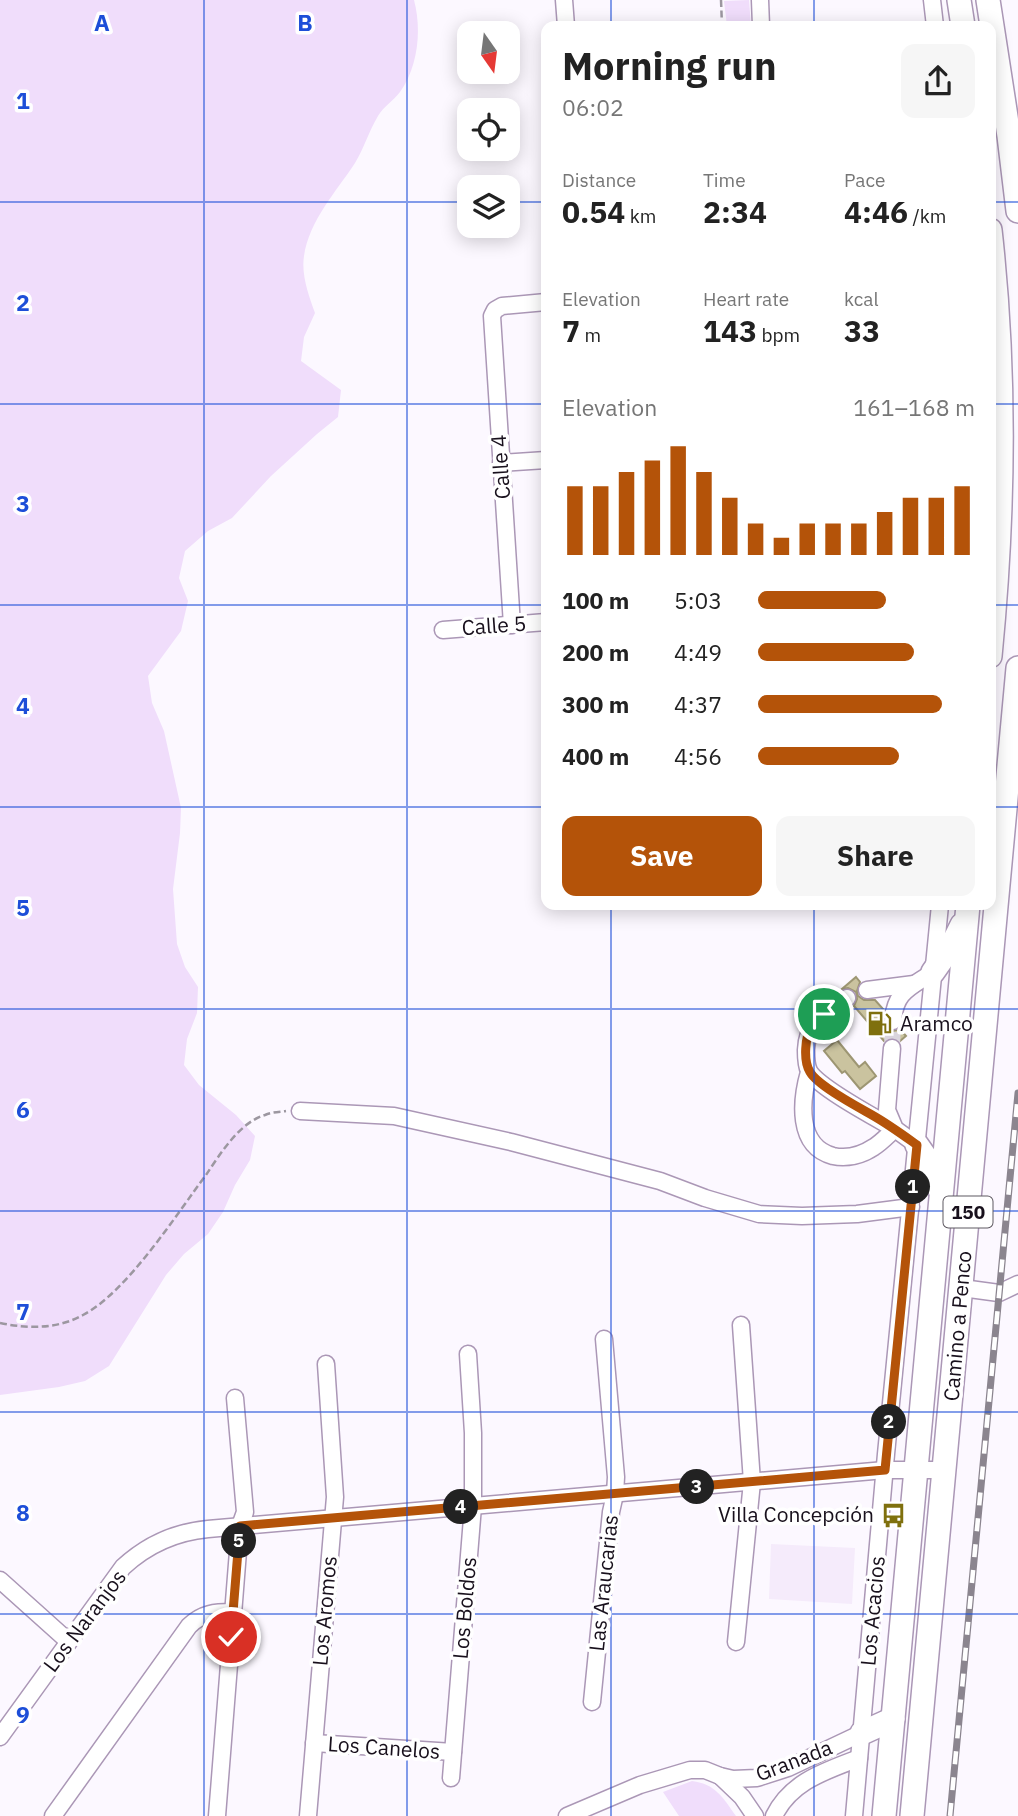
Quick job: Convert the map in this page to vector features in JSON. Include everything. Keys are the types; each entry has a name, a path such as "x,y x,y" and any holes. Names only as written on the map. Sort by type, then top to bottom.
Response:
{"highway":[{"path":"959,0 962,21"},
{"path":"988,0 991,21"},
{"path":"996,52 1018,211"},
{"path":"996,294 1003,412 1001,508 996,575"},
{"name":"Camino a Penco","path":"996,907 1018,668"},
{"path":"924,978 952,945 967,910"},
{"name":"Camino a Penco","path":"884,1816 967,910"},
{"name":"Camino a Penco","path":"912,1816 996,910"},
{"path":"917,1145 931,1165 939,1186 940,1198"},
{"path":"862,1733 893,1719"}],"street":[{"path":"564,0 566,21"},
{"path":"760,0 761,21"},
{"path":"932,0 934,21"},
{"name":"Calle 4","path":"512,625 492,320 495,310 505,305 541,302"},
{"path":"501,463 541,460"},
{"name":"Calle 5","path":"443,630 541,622"},
{"name":"Los Acacios","path":"854,1816 917,1145 924,978 939,910"},
{"path":"867,990 924,978"},
{"path":"893,1021 897,1000 901,994 924,978"},
{"path":"847,998 810,1028 806,1060 809,1072 837,1094 917,1145"},
{"path":"892,1048 887,1110 895,1129"},
{"path":"809,1072 803,1102 805,1125 812,1142 823,1152 842,1158 858,1155 873,1148 895,1129"},
{"path":"300,1111 394,1116 511,1142 660,1181 759,1214 843,1215 911,1207"},
{"path":"961,1288 999,1293 1018,1284"},
{"path":"736,1643 752,1482 740,1325"},
{"name":"Las Araucarias","path":"592,1702 616,1477 604,1339"},
{"name":"Los Boldos","path":"451,1778 473,1506 473,1433 468,1354"},
{"name":"Los Aromos","path":"308,1816 335,1497 326,1364"},
{"path":"217,1816 240,1526 245,1512 235,1398"},
{"name":"Los Naranjos","path":"1,1732 123,1567 144,1550 181,1533 885,1470 944,1470"},
{"path":"0,1580 68,1641"},
{"path":"53,1816 189,1626 210,1613 233,1612"},
{"name":"Granada","path":"567,1816 640,1785 697,1769 743,1780 773,1774 862,1733"},
{"name":"Los Canelos","path":"314,1743 453,1752"},
{"path":"774,1816 784,1799 799,1785 820,1773 859,1758"},
{"path":"720,1776 742,1797 755,1816"}],"path":[{"path":"721,0 722,21"},
{"path":"0,1323 41,1327 76,1319 97,1307 148,1252 236,1135 265,1114 300,1111"}],"shaded area":[{"path":"0,0 414,0 418,36 414,60 406,82 378,116 355,163 317,219 304,256 305,278 315,313 304,337 301,361 341,390 338,417 271,476 232,518 208,531 185,551 179,578 188,601 181,631 148,676 152,703 164,731 181,808 173,889 177,944 185,967 198,987 197,1013 187,1039 184,1065 199,1085 236,1115 255,1136 250,1160 223,1212 208,1234 184,1254 166,1275 109,1366 85,1381 0,1395"},
{"path":"749,0 751,21 726,21 724,1"},
{"path":"771,1544 855,1548 852,1604 769,1599"},
{"path":"692,1781 713,1789 736,1816 679,1816 663,1792"}],"building":[{"path":"856,977 860,982 858,996 864,1000 875,1000 884,1010 886,1029 900,1029 906,1036 900,1041 892,1038 884,1041 854,1006 856,992 848,988 842,989"},
{"path":"837,1040 859,1067 865,1062 876,1076 860,1089 824,1051"}],"tunnel":[{"path":"892,1048 893,1021"}],"railway":[{"path":"950,1816 1018,1093"}],"place":[{"name":"Aramco","path":"880,1024"},
{"name":"Villa Concepción","path":"894,1515"}],"route":[{"path":"231,1637 240,1526 885,1470 917,1145 837,1094 809,1072 806,1060 810,1028 824,1014"}]}
